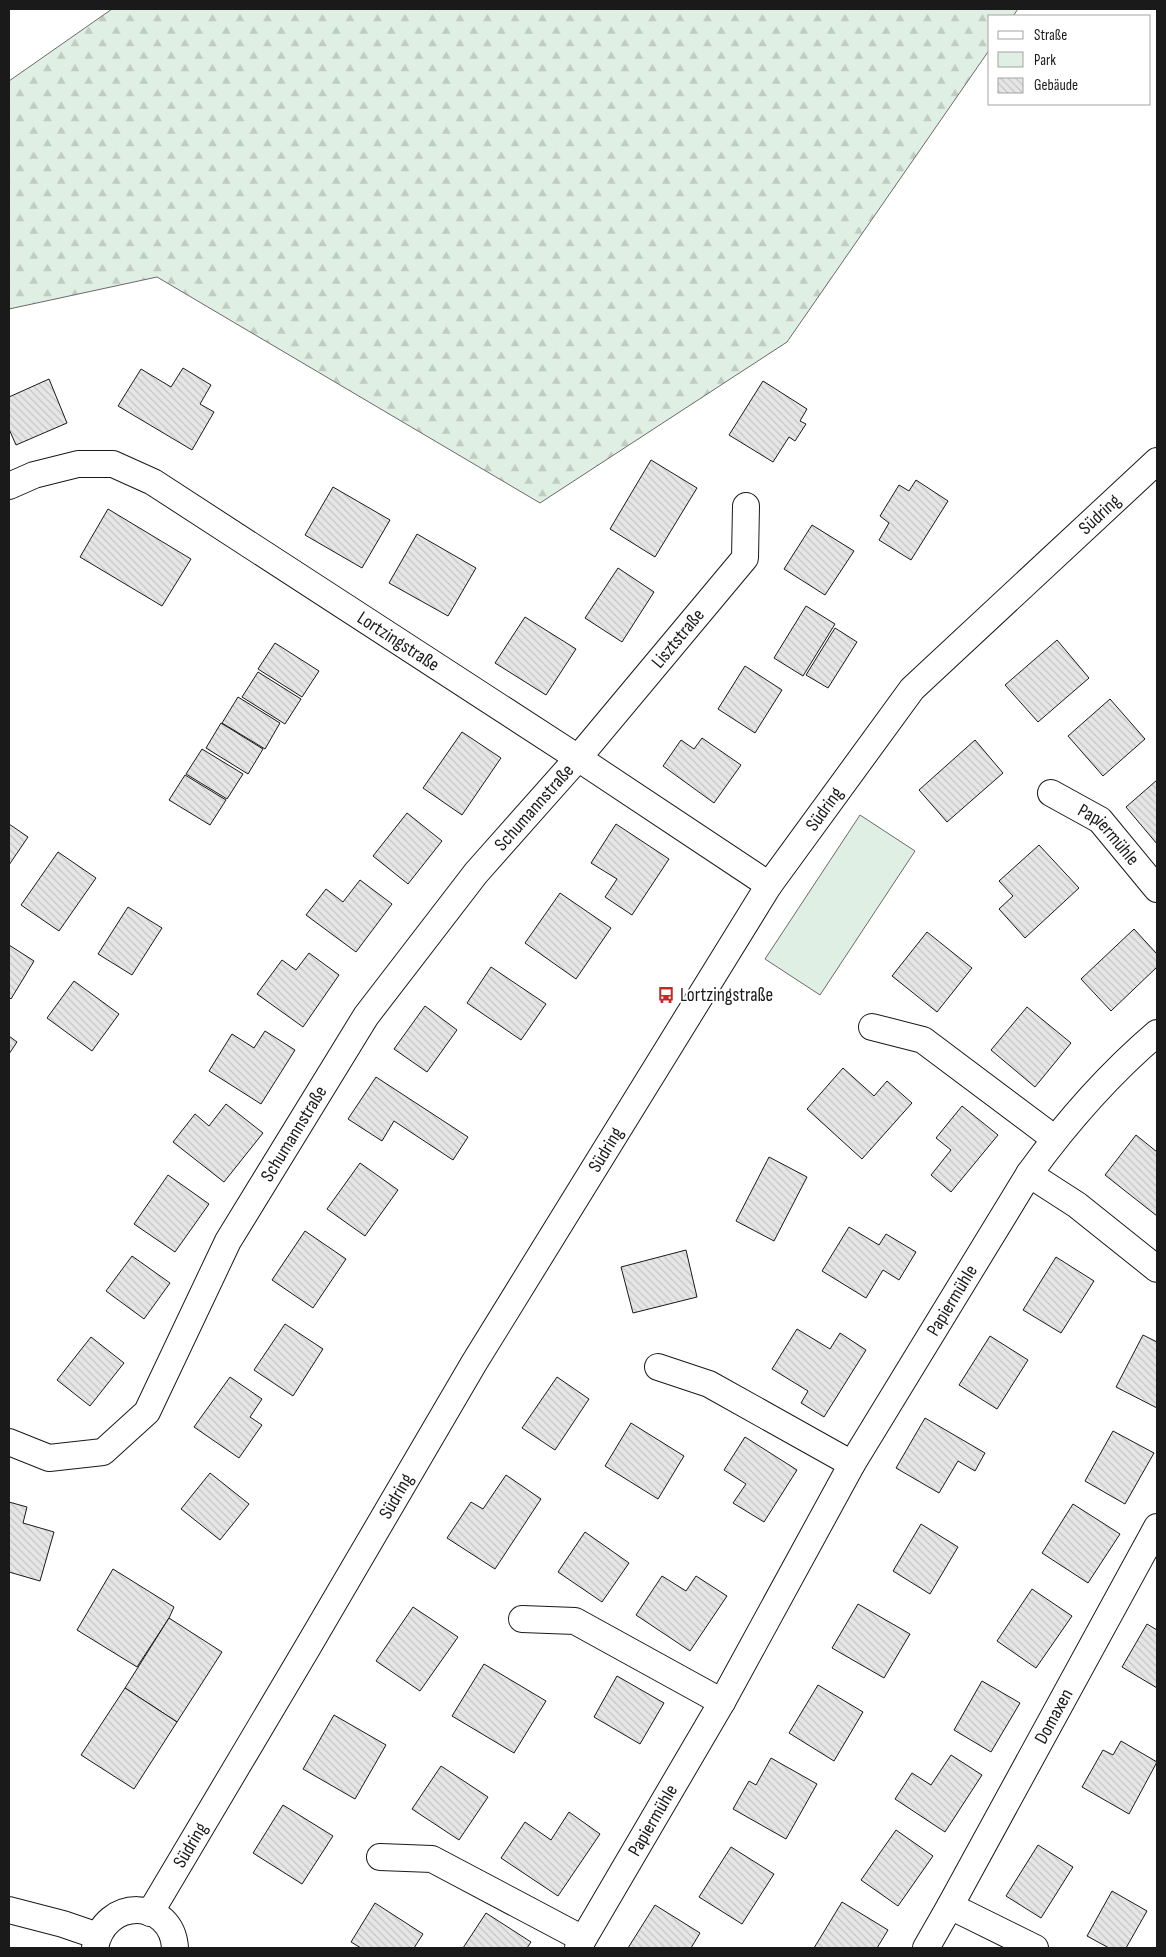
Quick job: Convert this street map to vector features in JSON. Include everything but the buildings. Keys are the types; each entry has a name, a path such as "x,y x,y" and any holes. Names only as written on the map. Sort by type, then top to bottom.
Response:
{"street":[{"name":"Südring","path":"150,1913 474,1363 769,885 912,689 1157,461"},
{"name":"Lortzingstraße","path":"9,486 34,475 78,464 113,464 153,482 578,758 769,885"},
{"name":"Lisztstraße","path":"578,758 745,558 746,506"},
{"name":"Schumannstraße","path":"9,1442 48,1458 103,1452 147,1412 228,1241 366,1016 476,872 578,758"},
{"name":"Papiermühle","path":"1051,793 1100,820 1157,889"},
{"path":"872,1027 923,1040 1054,1139"},
{"name":"Papiermühle","path":"380,1857 432,1858 581,1943 722,1702 852,1464 1030,1174 1054,1139 1130,1056 1157,1033"},
{"path":"1030,1174 1077,1205 1157,1269"},
{"path":"658,1367 709,1384 852,1464"},
{"name":"Domaxen","path":"926,1948 1157,1526"},
{"path":"522,1619 575,1621 722,1702"},
{"path":"950,1906 1035,1948"},
{"path":"9,1910 62,1924 96,1942 104,1925 113,1916 138,1910 150,1913 167,1924 172,1933 175,1948"}],"green space":[{"path":"112,9 1018,9 1014,15 988,15 988,52 787,342 540,503 157,277 9,309 9,81"},
{"path":"860,815 915,851 820,995 765,959"}],"place":[{"name":"Lortzingstraße","path":"666,995"}]}
